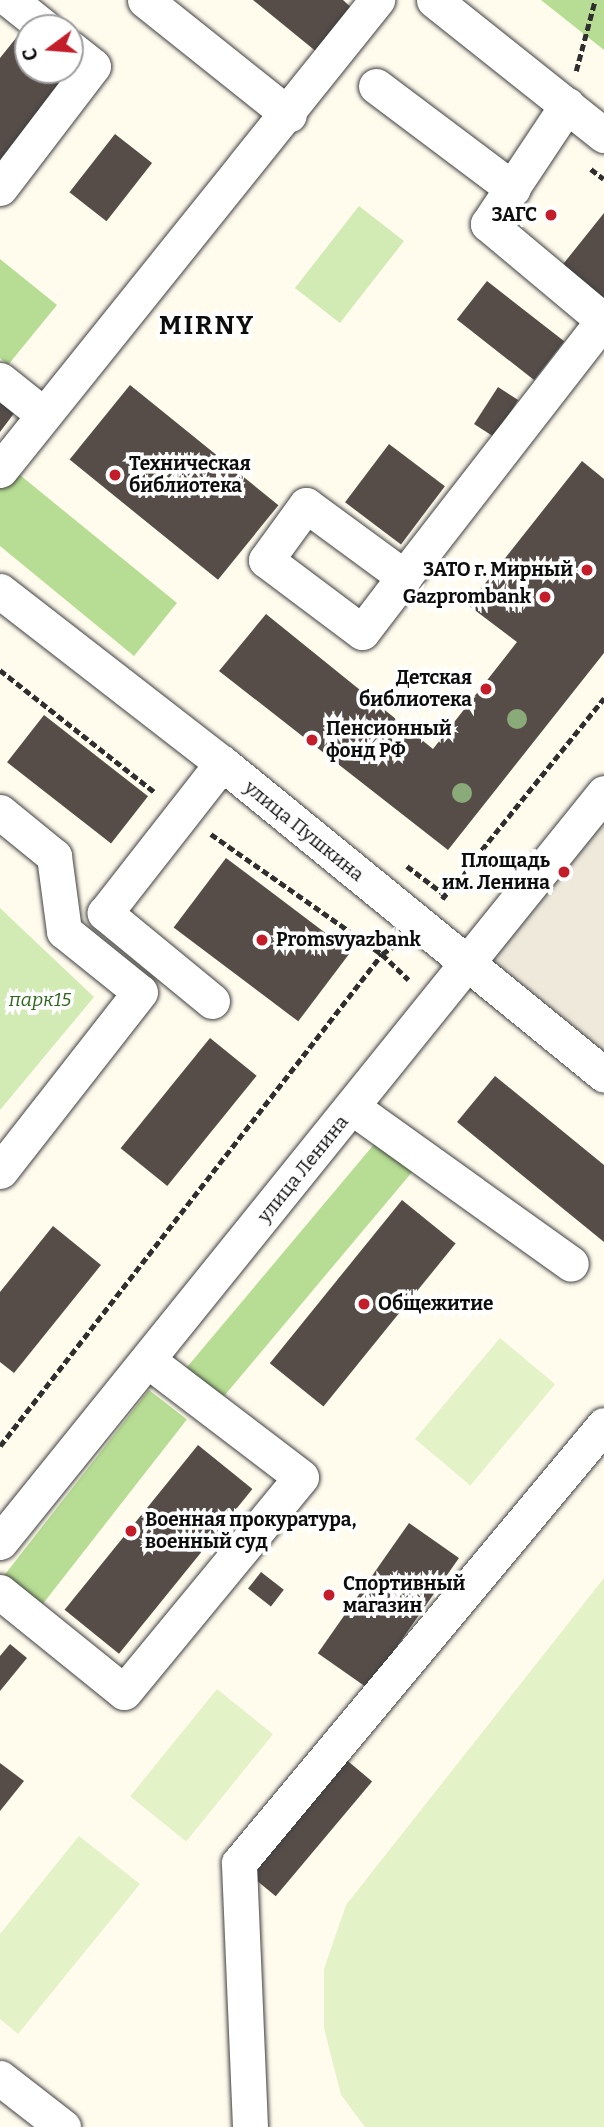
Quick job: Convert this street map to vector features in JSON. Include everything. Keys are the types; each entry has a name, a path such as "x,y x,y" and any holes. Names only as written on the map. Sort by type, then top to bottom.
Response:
{"street":[{"path":"10,0 28,14"},
{"path":"145,0 289,116"},
{"path":"0,470 289,116 377,0"},
{"path":"434,0 604,135"},
{"path":"84,59 93,66 84,78"},
{"path":"0,188 79,84"},
{"path":"376,86 513,190"},
{"path":"404,576 603,320 488,224 567,105"},
{"path":"0,380 44,415"},
{"name":"улица Пушкина","path":"0,591 222,763 604,1075"},
{"path":"212,1001 105,913 181,812 222,763"},
{"name":"улица Ленина","path":"0,1542 149,1361 604,793"},
{"path":"0,812 54,856 64,931 140,992 0,1171"},
{"path":"352,1107 571,1264"},
{"path":"0,1592 124,1692 301,1477 149,1361"},
{"path":"250,2127 239,1863 604,1425"},
{"path":"0,2078 63,2127"}],"path":[{"path":"567,105 594,0"},
{"path":"0,670 181,812 382,954 435,1006"},
{"path":"0,1446 382,954 422,927 604,698"}],"green space":[{"path":"541,0 604,0 604,50"},
{"path":"359,206 404,241 340,323 295,288"},
{"path":"0,259 57,305 8,365 0,358"},
{"path":"15,471 177,603 134,656 0,546 0,489"},
{"name":"парк15","path":"0,908 94,997 0,1110"},
{"path":"386,1130 422,1160 221,1400 185,1370"},
{"path":"500,1338 555,1384 470,1485 415,1439"},
{"path":"149,1390 187,1420 38,1609 1,1580"},
{"path":"604,1578 604,2127 365,2127 341,2095 324,2028 324,1969 346,1905"},
{"path":"217,1689 273,1734 186,1842 130,1796"},
{"path":"79,1836 140,1884 18,2034 0,2019 0,1934"}],"shaded area":[{"name":"Площадь им. Ленина","path":"604,774 604,1095 444,969"}],"building":[{"path":"253,0 343,0 354,10 318,53"},
{"path":"14,40 14,84 71,84 0,172 0,58"},
{"path":"115,134 152,163 106,221 69,192"},
{"path":"604,213 604,304 560,268"},
{"path":"487,281 564,341 534,380 457,320"},
{"path":"130,385 278,505 218,580 70,460"},
{"path":"498,387 518,400 494,437 474,424"},
{"path":"0,395 18,408 0,432"},
{"path":"389,444 445,486 401,544 345,502"},
{"path":"582,461 604,479 604,653 448,850 219,671 266,614 433,749 517,642 468,605"},
{"path":"44,715 148,796 111,844 7,762"},
{"name":"Promsvyazbank","path":"226,858 351,952 298,1021 174,927"},
{"path":"210,1038 257,1076 167,1186 121,1148"},
{"path":"495,1076 604,1165 604,1242 457,1122"},
{"name":"Общежитие","path":"402,1200 456,1243 323,1407 270,1363"},
{"path":"53,1226 101,1265 14,1373 0,1362 0,1292"},
{"path":"198,1445 252,1489 119,1654 65,1610"},
{"path":"409,1523 459,1558 368,1688 318,1653"},
{"path":"261,1572 284,1590 271,1606 248,1589"},
{"path":"10,1644 27,1658 0,1691 0,1656"},
{"path":"343,1757 372,1781 276,1896 247,1872"},
{"path":"0,1763 24,1781 0,1811"}],"place":[{"name":"ЗАГС","path":"551,215"},
{"name":"Техническая библиотека","path":"115,475"},
{"name":"ЗАТО г. Мирный","path":"587,570"},
{"name":"Gazprombank","path":"545,597"},
{"name":"Детская библиотека","path":"486,689"},
{"name":"Пенсионный фонд РФ","path":"312,740"},
{"name":"Площадь им. Ленина","path":"564,872"},
{"name":"Promsvyazbank","path":"262,940"},
{"name":"Общежитие","path":"364,1304"},
{"name":"Военная прокуратура, военный суд","path":"131,1531"},
{"name":"Спортивный магазин","path":"329,1595"}],"district":[{"name":"MIRNY","path":"207,326"}]}
